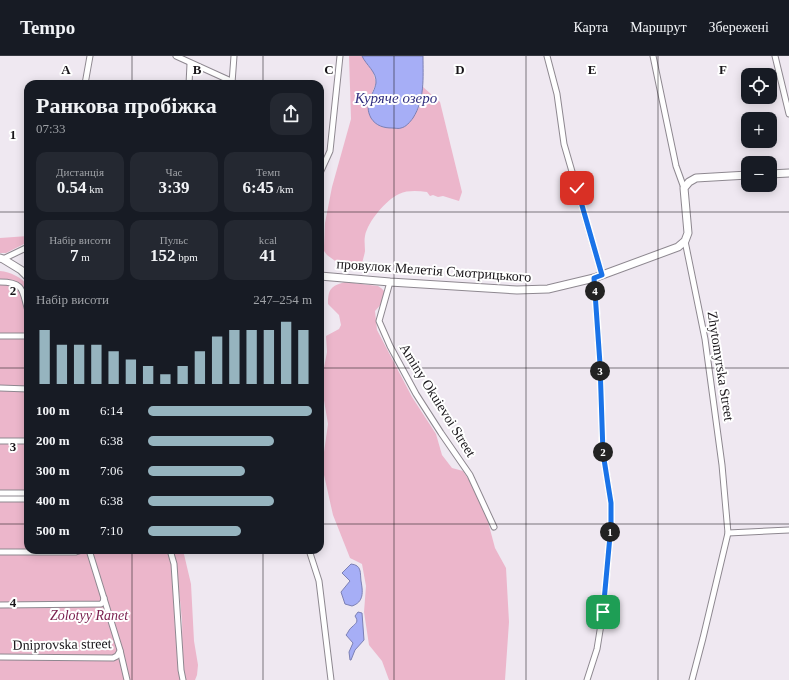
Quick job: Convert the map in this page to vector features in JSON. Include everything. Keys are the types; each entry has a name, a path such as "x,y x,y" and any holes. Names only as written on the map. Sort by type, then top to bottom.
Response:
{"street":[{"path":"86,80 90,56"},
{"path":"176,56 190,64 227,80"},
{"path":"232,80 234,56"},
{"path":"324,164 330,151 340,56"},
{"path":"547,56 557,94 564,144 602,275"},
{"name":"Zhytomyrska Street","path":"653,56 676,166 684,188 688,233 686,241 705,339 722,465 728,533 692,680"},
{"path":"775,56 789,114"},
{"path":"189,80 190,64"},
{"path":"777,174 789,173"},
{"path":"684,188 688,182 696,178 741,175"},
{"name":"провулок Мелетія Смотрицького","path":"324,276 517,290 555,288 594,278 678,247 686,241"},
{"path":"1,259 24,249"},
{"path":"1,259 24,273"},
{"path":"586,680 597,649 611,525 611,503 603,453 600,364 594,278"},
{"path":"0,282 10,282 18,285 24,299"},
{"name":"Aminy Okuievoi Street","path":"390,282 379,321 390,346 416,394 470,475 494,527"},
{"path":"0,336 24,336"},
{"path":"0,388 24,389"},
{"path":"0,441 24,441"},
{"path":"0,493 24,493"},
{"path":"0,499 24,499"},
{"path":"728,533 789,530"},
{"path":"0,552 24,552"},
{"path":"90,554 120,650 127,680"},
{"path":"171,554 174,564 181,670 183,680"},
{"path":"310,554 319,581 331,680"},
{"path":"0,604 101,604 104,598"},
{"name":"Dniprovska street","path":"0,657 113,658 119,654 120,650"}],"green space":[{"path":"349,56 362,56 373,72 376,83 371,95 409,123 420,106 423,87 440,102 462,192 459,201 443,196 430,196 427,192 413,191 399,194 394,197 378,212 367,230 362,269 338,263 324,251 325,223 332,187 351,119"},
{"path":"24,236 24,244 6,253 0,253 0,238"},
{"name":"Zolotyy Ranet","path":"0,271 15,275 24,282 24,554 169,554 172,565 175,629 181,680 0,680"},
{"path":"345,282 378,286 385,292 385,298 375,311 377,330 412,397 436,434 442,455 452,468 463,471 476,491 487,518 495,548 506,568 509,622 505,680 389,680 382,661 369,645 364,612 366,586 362,564 350,558 333,515 324,475 324,452 328,424 324,401 324,368 327,352 326,336 339,329 341,325 339,315 328,304 331,289 336,285"},
{"path":"174,554 184,554 191,584 194,641 198,665 195,680 185,680 183,673 182,621"}],"water":[{"name":"Куряче озеро","path":"362,56 423,56 420,103 413,118 405,127 383,127 375,123 371,118 368,108 376,79 375,75"},
{"path":"351,564 357,566 360,570 362,589 361,599 352,606 345,604 341,592 350,581 342,573"},
{"path":"358,612 362,613 364,640 355,650 350,660 349,652 353,643 346,635 356,622 357,620 355,616"}],"route":[{"path":"577,188 602,275 594,278 600,364 603,453 611,503 611,525 603,612"}]}
